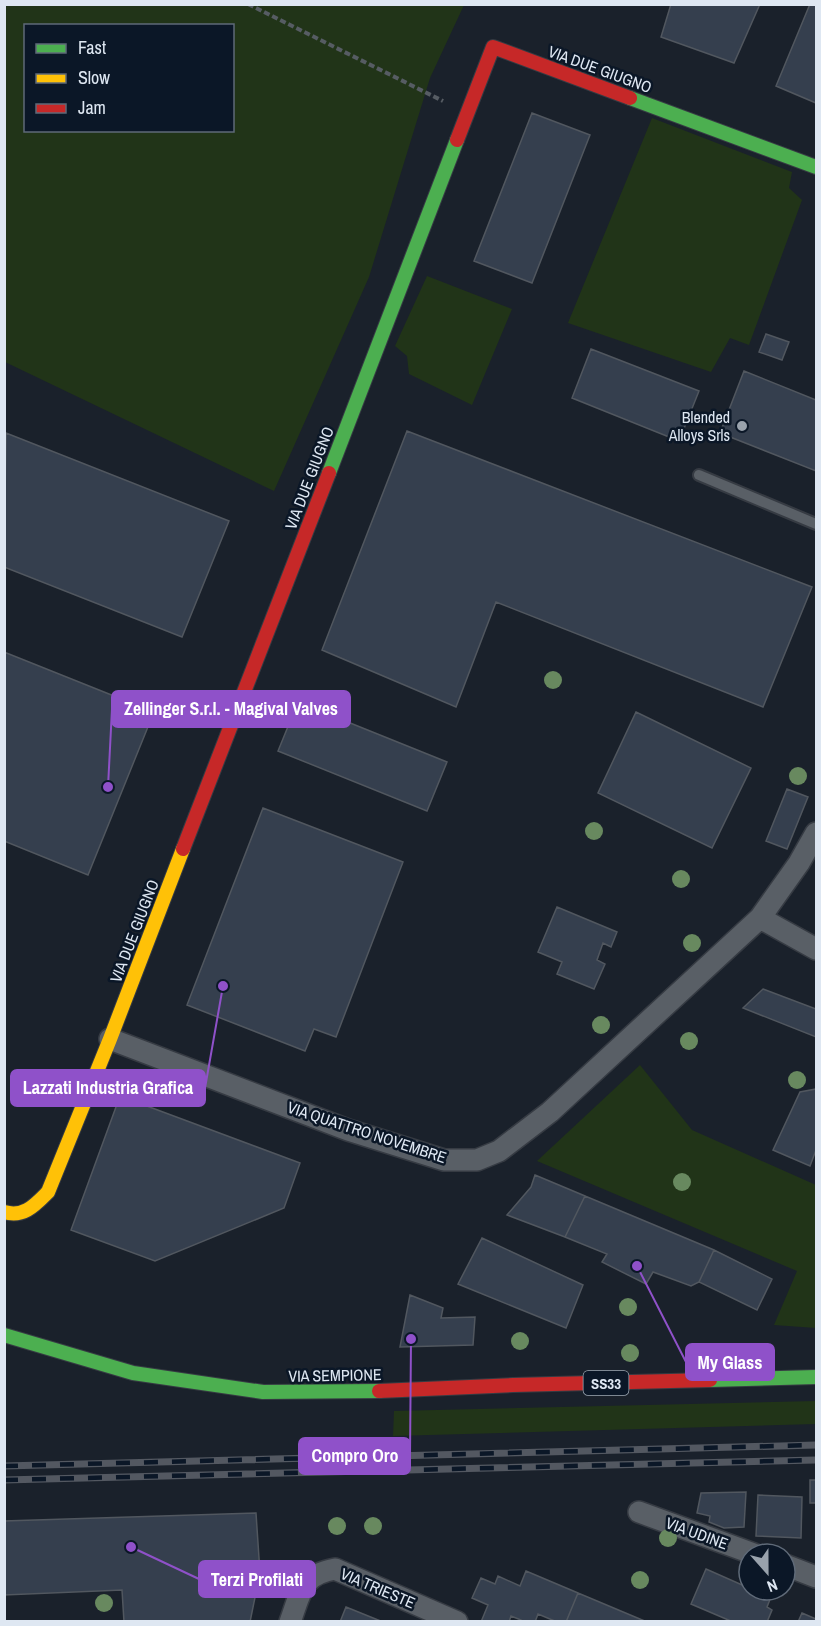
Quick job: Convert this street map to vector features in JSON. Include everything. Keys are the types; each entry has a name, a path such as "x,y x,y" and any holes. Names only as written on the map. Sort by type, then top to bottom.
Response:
{"street":[{"name":"VIA DUE GIUGNO","path":"4,1212 11,1215 30,1211 48,1192 110,1039 493,47 816,167"},
{"name":"VIA QUATTRO NOVEMBRE","path":"110,1039 348,1130 444,1160 477,1160 498,1151 550,1112 760,918 799,863 816,833"},
{"path":"760,918 816,949"},
{"name":"VIA SEMPIONE","path":"4,1335 133,1373 263,1392 395,1391 513,1385 816,1377"},
{"name":"VIA UDINE","path":"639,1512 737,1548"},
{"name":"VIA TRIESTE","path":"290,1622 302,1588 307,1581 314,1575 335,1569 457,1622"},
{"path":"797,1569 816,1576"}],"lane":[{"path":"699,475 816,524"}],"path":[{"path":"248,4 468,113"}],"green space":[{"path":"4,5 464,5 430,78 369,277 274,491 5,362"},
{"path":"652,118 792,172 789,188 802,200 749,345 730,338 711,372 568,323"},
{"path":"427,276 512,309 472,405 409,374 407,356 395,346"},
{"path":"640,1065 692,1130 816,1185 816,1328 774,1325 797,1271 537,1161"},
{"path":"816,1401 816,1424 393,1436 394,1411"}],"building":[{"path":"671,4 760,4 734,63 661,37"},
{"path":"810,4 816,4 816,103 776,86"},
{"path":"532,113 590,135 532,283 474,261"},
{"path":"766,334 789,342 782,360 759,352"},
{"path":"591,349 699,391 679,441 572,398"},
{"path":"744,371 816,400 816,471 720,433"},
{"path":"407,431 812,587 763,707 496,602 456,707 322,650"},
{"path":"6,433 229,521 182,637 4,567"},
{"path":"4,652 154,712 88,875 4,841"},
{"path":"298,702 447,762 427,811 278,751"},
{"path":"636,712 751,768 712,848 598,793"},
{"path":"787,789 808,797 787,849 766,841"},
{"path":"263,808 403,862 336,1037 314,1029 305,1051 187,1005"},
{"path":"557,907 617,932 611,947 603,943 597,960 605,964 594,989 557,974 562,962 538,952"},
{"path":"763,989 816,1009 816,1037 743,1008"},
{"path":"816,1089 816,1150 810,1166 773,1150 800,1092"},
{"path":"120,1096 300,1163 284,1208 155,1261 71,1230"},
{"path":"535,1175 585,1196 565,1237 507,1215 531,1187"},
{"path":"585,1196 714,1250 699,1282 691,1286 653,1272 646,1284 602,1262 607,1254 565,1237"},
{"path":"482,1238 583,1285 566,1328 458,1284"},
{"path":"714,1250 772,1279 757,1310 699,1282"},
{"path":"410,1295 443,1308 441,1318 475,1317 473,1345 400,1347"},
{"path":"810,1480 816,1480 816,1503 810,1503"},
{"path":"746,1492 744,1527 724,1528 709,1522 710,1516 697,1513 701,1493"},
{"path":"758,1495 802,1497 801,1538 756,1536"},
{"path":"256,1513 260,1573 250,1622 124,1622 122,1590 4,1595 4,1521"},
{"path":"706,1569 737,1583 737,1602 769,1602 767,1607 772,1610 767,1622 733,1622 691,1604"},
{"path":"526,1571 578,1593 566,1622 557,1622 538,1614 535,1622 521,1622 511,1616 509,1622 481,1622 488,1605 472,1598 481,1578 495,1584 498,1576 520,1586"},
{"path":"578,1593 647,1622 566,1622"},
{"path":"346,1607 383,1622 340,1622"},
{"path":"802,1613 816,1619 816,1622 798,1622"}],"railway":[{"path":"4,1466 816,1445"},
{"path":"4,1480 816,1460"}],"traffic: fast":[{"path":"630,98 816,167"},
{"path":"329,473 457,140"},
{"path":"4,1335 133,1373 263,1392 379,1391"},
{"path":"710,1380 816,1377"}],"traffic: slow":[{"path":"4,1212 23,1212 34,1206 48,1192 183,849"}],"traffic: jam":[{"path":"457,140 493,47 630,98"},
{"path":"183,849 329,473"},
{"path":"379,1391 710,1380"}],"place":[{"name":"Blended Alloys Srls","path":"742,426"},
{"name":"Zellinger S.r.l. - Magival Valves","path":"108,787"},
{"name":"Lazzati Industria Grafica","path":"223,986"},
{"name":"My Glass","path":"637,1266"},
{"name":"Compro Oro","path":"411,1339"},
{"name":"Terzi Profilati","path":"131,1547"}]}
